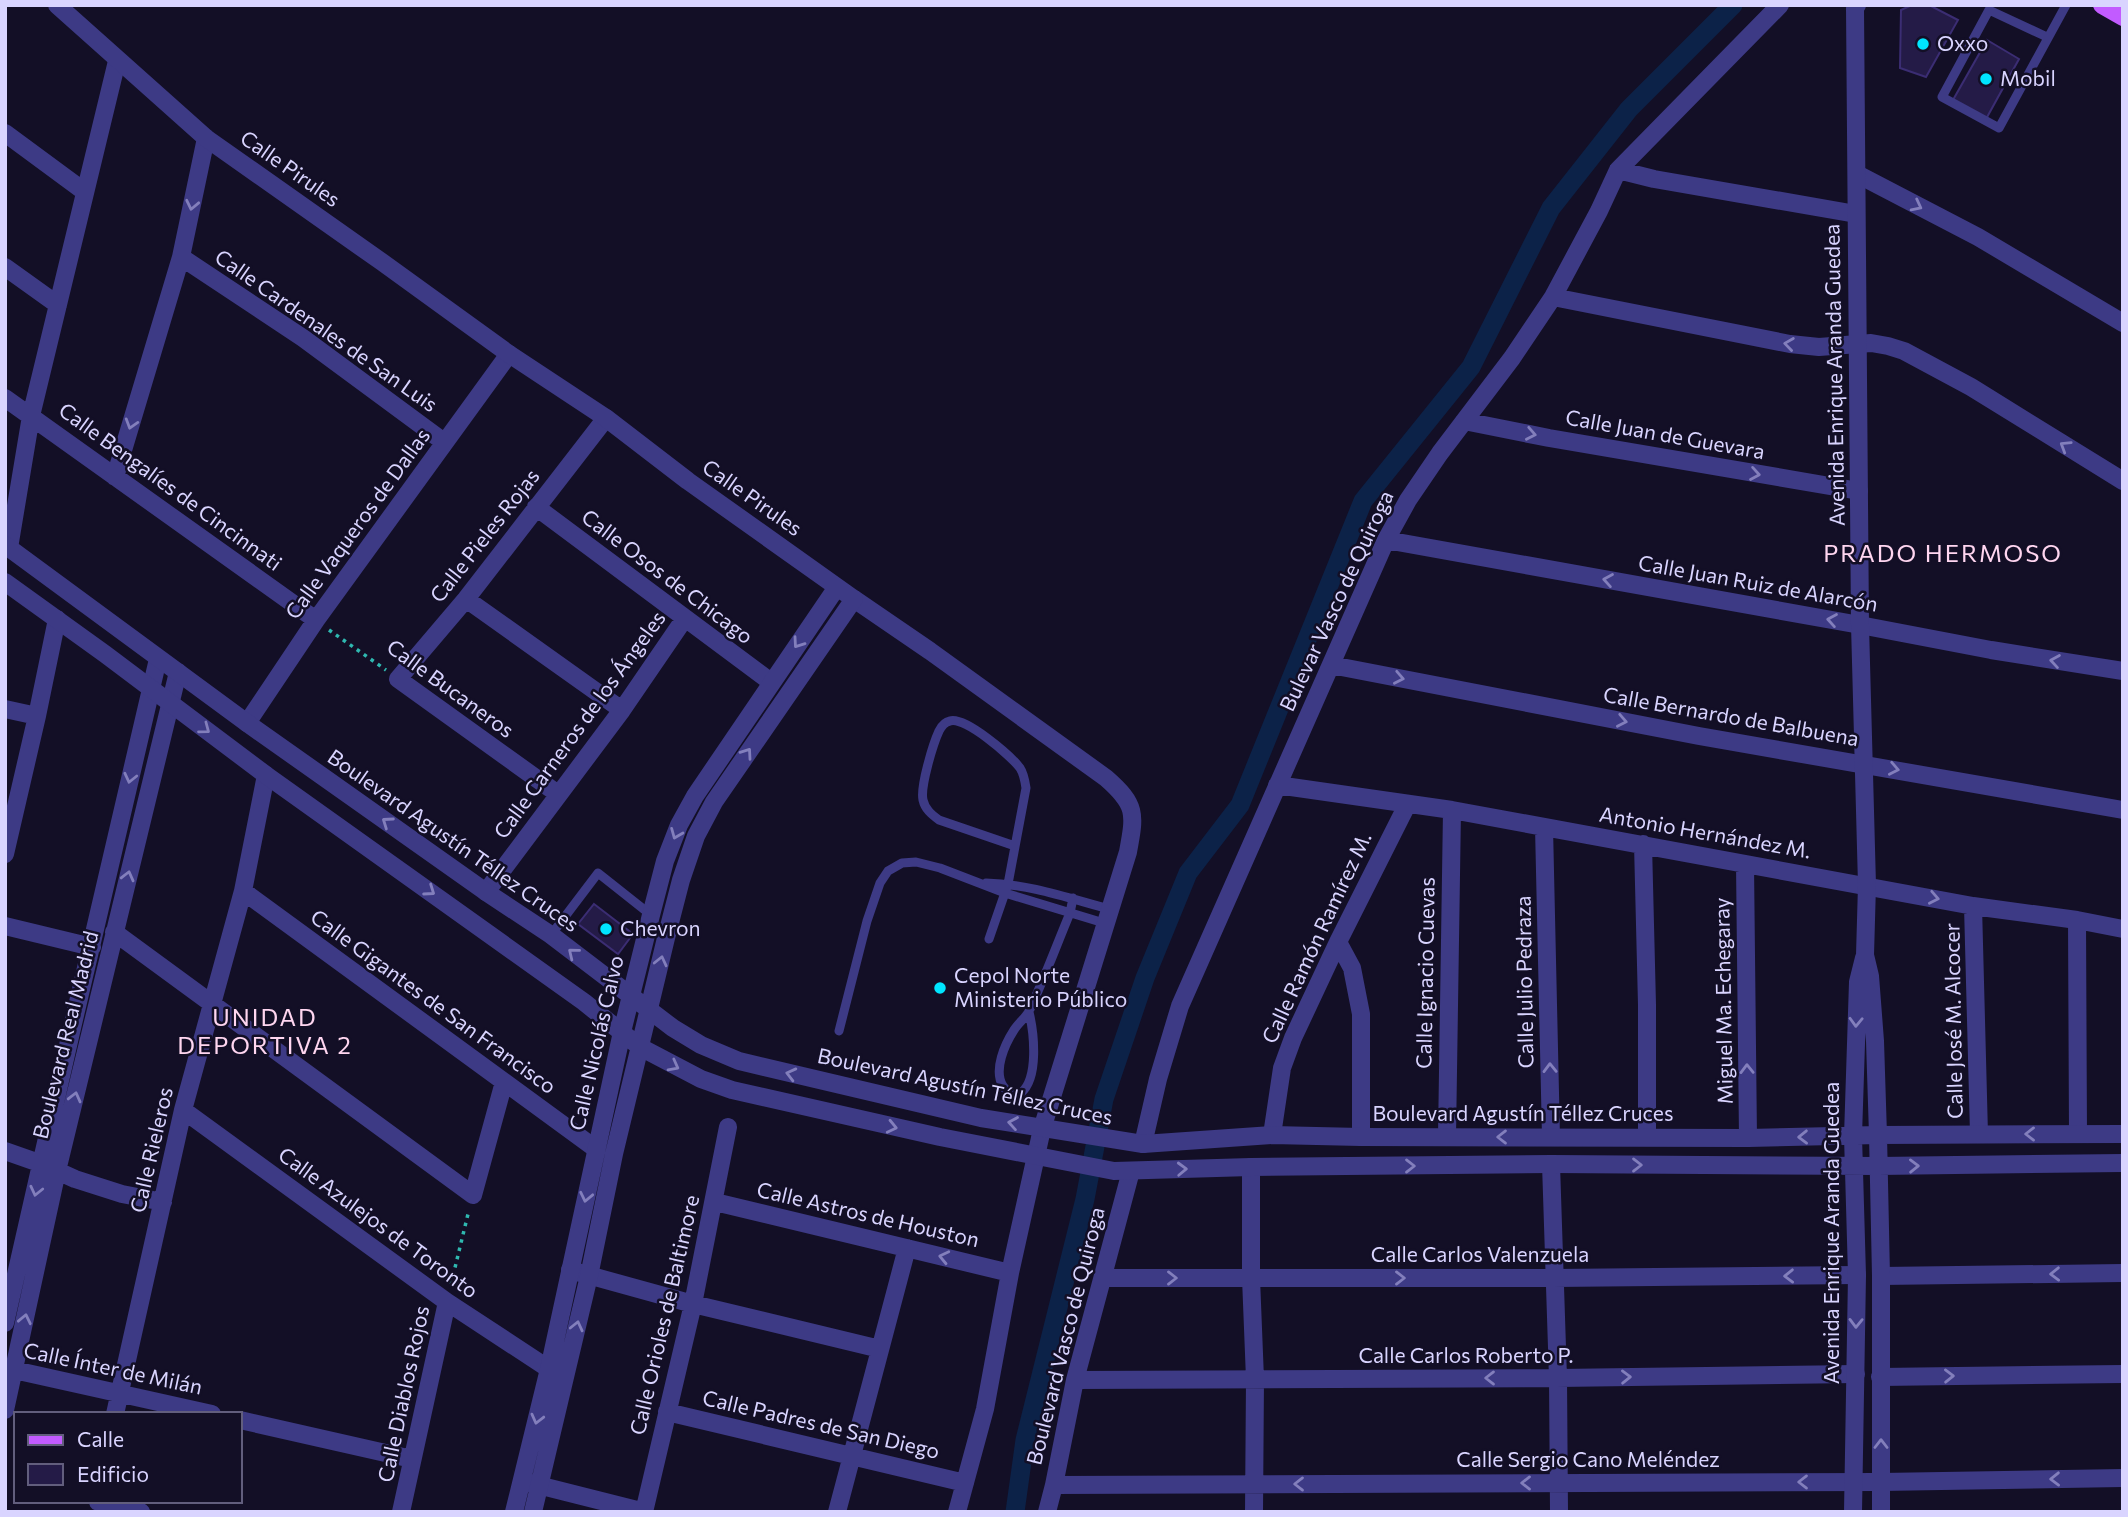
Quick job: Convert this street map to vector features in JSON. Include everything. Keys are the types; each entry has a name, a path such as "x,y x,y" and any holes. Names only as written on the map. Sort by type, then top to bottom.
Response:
{"main road":[{"path":"2102,5 2123,17"}],"street":[{"name":"Calle Pirules","path":"57,5 206,138 509,354 606,418 688,481 930,651 1119,789 1128,801 1133,811 1128,852 1035,1156 985,1409 957,1512"},
{"name":"Bulevar Vasco de Quiroga","path":"1143,1144 1158,1079 1180,1006 1386,540 1408,500 1553,297 1618,170 1780,5"},
{"name":"Avenida Enrique Aranda Guedea","path":"1853,1512 1857,1275 1853,1136 1858,982 1865,955 1867,885 1860,625 1855,6"},
{"path":"7,546 31,416 117,61"},
{"path":"5,133 85,191"},
{"path":"116,477 181,257 206,138"},
{"path":"1618,170 1654,179 1856,214"},
{"path":"1857,174 1978,237 2123,323"},
{"name":"Calle Cardenales de San Luis","path":"181,257 303,338 444,442"},
{"path":"5,267 58,305"},
{"path":"1553,297 1790,344 1819,347 1871,343 1888,345 1971,387 2123,481"},
{"name":"Calle Vaqueros de Dallas","path":"247,723 316,620 509,354"},
{"name":"Calle Bengalíes de Cincinnati","path":"5,398 316,620"},
{"name":"Calle Pieles Rojas","path":"398,680 466,599 606,418"},
{"name":"Calle Juan de Guevara","path":"1464,421 1859,491"},
{"name":"Calle Osos de Chicago","path":"536,508 771,682"},
{"name":"Calle Juan Ruiz de Alarcón","path":"1386,540 1991,650 2123,671"},
{"name":"Boulevard Agustín Téllez Cruces","path":"7,546 247,723 551,935 673,1028 701,1045 739,1061 981,1118 1143,1144 1272,1135 1748,1138 2123,1134"},
{"path":"5,582 266,775 584,1002 640,1047 701,1079 732,1090 940,1137 1123,1171 1550,1164 1878,1166 2123,1163"},
{"name":"Calle Nicolás Calvo","path":"533,1512 531,1483 549,1369 622,1032 665,861 679,825 695,796 837,587"},
{"path":"466,599 622,710"},
{"name":"Calle Nicolás Calvo","path":"514,1512 531,1483 589,1276 614,1154 640,1047 681,880 696,836 714,802 854,599"},
{"name":"Calle Carneros de los Ángeles","path":"486,892 622,710 685,618"},
{"path":"5,854 9,820 37,716 57,619"},
{"name":"Boulevard Real Madrid","path":"5,1410 9,1369 50,1167 72,1028 158,659"},
{"name":"Calle Bernardo de Balbuena","path":"1332,665 1699,736 2123,810"},
{"name":"Boulevard Real Madrid","path":"5,1323 114,932 178,672"},
{"name":"Calle Bucaneros","path":"398,680 558,794"},
{"path":"5,709 37,716"},
{"name":"Calle Rieleros","path":"115,1412 183,1110 243,891 266,775"},
{"name":"Antonio Hernández M.","path":"1278,785 1452,810 1973,906 2123,929"},
{"name":"Calle Ramón Ramírez M.","path":"1272,1135 1282,1068 1293,1038 1406,805"},
{"name":"Calle Ignacio Cuevas","path":"1447,1137 1452,810"},
{"name":"Calle Julio Pedraza","path":"1545,827 1551,1137"},
{"path":"1643,844 1647,1136"},
{"name":"Miguel Ma. Echegaray","path":"1745,864 1748,1138"},
{"name":"Calle Gigantes de San Francisco","path":"243,891 596,1149"},
{"name":"Calle José M. Alcocer","path":"1973,906 1979,1135"},
{"path":"2077,920 2078,1134"},
{"path":"5,926 92,947"},
{"path":"114,932 473,1195 504,1082"},
{"path":"1338,942 1352,968 1361,1013 1362,1137"},
{"name":"Avenida Enrique Aranda Guedea","path":"1865,955 1870,976 1875,1041 1878,1135 1881,1512"},
{"name":"Calle Azulejos de Toronto","path":"183,1110 447,1302 549,1369"},
{"name":"Calle Orioles de Baltimore","path":"645,1512 715,1202 728,1127"},
{"path":"5,1152 122,1194 163,1202"},
{"path":"1550,1164 1558,1378 1559,1512"},
{"path":"1251,1167 1255,1379 1254,1512"},
{"name":"Boulevard Vasco de Quiroga","path":"1047,1512 1075,1380 1104,1278 1117,1220 1123,1171"},
{"name":"Calle Astros de Houston","path":"715,1202 1010,1273"},
{"path":"837,1512 907,1248"},
{"path":"570,1270 692,1304 880,1349"},
{"path":"1881,1276 2123,1273"},
{"name":"Calle Carlos Valenzuela","path":"1104,1278 1857,1275"},
{"name":"Calle Diablos Rojos","path":"401,1512 447,1302"},
{"name":"Calle Ínter de Milán","path":"9,1369 203,1412"},
{"name":"Calle Carlos Roberto P.","path":"1075,1380 1856,1374"},
{"path":"1880,1377 2123,1374"},
{"name":"Calle Padres de San Diego","path":"667,1412 965,1483"},
{"path":"242,1420 412,1459"},
{"name":"Calle Sergio Cano Meléndez","path":"1054,1485 1881,1482 2123,1478"},
{"path":"531,1483 645,1512"},
{"path":"102,1503 141,1512"}],"lane":[{"path":"2047,37 1988,8 1942,97 1999,128 2066,5"},
{"path":"989,939 1006,888 1015,846 1026,789 1021,770 1012,758 965,722 947,721 939,729 922,788 923,801 929,813 939,820 1015,846"},
{"path":"839,1031 867,920 880,883 888,871 902,863 916,862 940,868 980,883 1073,898 1107,916"},
{"path":"551,935 598,873 651,915"},
{"path":"1006,888 1070,913 1107,916"},
{"path":"1029,1012 1033,1035 1029,1084 1021,1093 1013,1094 1004,1089 1001,1082 1001,1059 1014,1029 1029,1012 1070,913 1073,898"}],"path":[{"name":"Calle Bucaneros","path":"316,620 398,680"},
{"name":"Calle Diablos Rojos","path":"447,1302 473,1195"}],"building":[{"name":"Oxxo","path":"1912,5 1929,5 1958,20 1926,77 1900,68 1901,10"},
{"name":"Mobil","path":"1987,40 2019,59 1986,119 1953,100"},
{"name":"Chevron","path":"594,904 633,934 618,954 578,924"}],"waterway":[{"path":"1015,1512 1025,1440 1085,1199 1104,1099 1145,978 1188,873 1240,805 1363,501 1471,367 1551,208 1629,109 1733,5"}],"place":[{"name":"Oxxo","path":"1923,44"},
{"name":"Mobil","path":"1986,79"},
{"name":"Chevron","path":"606,929"},
{"name":"Cepol Norte Ministerio Público","path":"940,988"}],"district":[{"name":"PRADO HERMOSO","path":"1943,554"},
{"name":"UNIDAD DEPORTIVA 2","path":"265,1032"}]}
